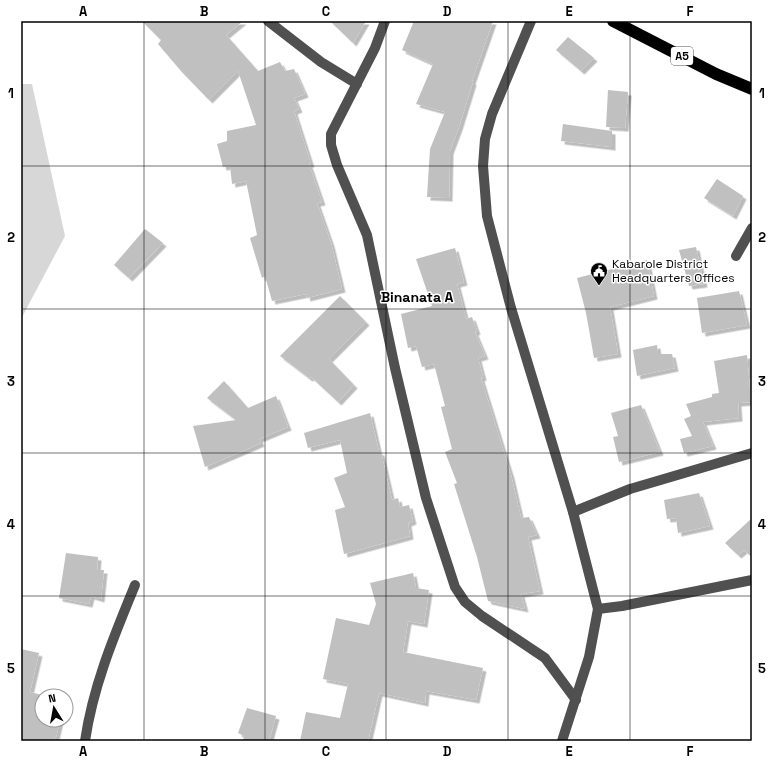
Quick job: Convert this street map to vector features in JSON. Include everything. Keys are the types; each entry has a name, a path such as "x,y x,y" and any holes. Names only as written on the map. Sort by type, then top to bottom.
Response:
{"highway":[{"name":"A5","path":"613,21 716,74 752,89"}],"street":[{"path":"268,21 321,62 357,84"},
{"path":"385,21 375,48 331,134 331,145 337,165 367,235 394,368 426,498 455,587 465,602 482,616 545,658 576,700"},
{"path":"531,21 492,114 485,139 483,166 487,216 511,308 573,512 598,609 589,657 562,741"},
{"path":"736,256 752,228"},
{"path":"573,512 630,489 752,453"},
{"path":"598,609 622,606 752,580"},
{"path":"85,741 89,714 104,662 135,585"}],"shaded area":[{"path":"21,84 32,84 65,236 21,319"}],"building":[{"path":"142,21 243,21 226,35 258,71 280,62 285,71 294,69 305,94 294,98 299,109 294,111 311,164 309,164 322,202 317,203 331,243 342,289 307,298 306,294 272,301 265,276 262,278 250,238 257,235 246,181 232,184 230,166 223,167 217,144 227,141 227,131 256,125 238,71 209,100 158,44 161,40"},
{"path":"330,21 366,21 353,43"},
{"path":"414,21 493,21 450,151 449,198 427,197 430,149 445,112 416,104 433,64 402,50"},
{"path":"568,37 594,58 581,71 556,50"},
{"path":"608,90 628,92 625,128 606,127"},
{"path":"563,124 612,131 612,147 561,141"},
{"path":"717,179 743,196 733,216 704,198"},
{"path":"145,229 163,243 129,278 114,265"},
{"path":"696,247 704,284 689,286 679,250"},
{"path":"455,248 464,282 457,284 466,319 472,317 477,331 475,332 485,356 478,358 483,377 481,378 511,475 521,518 529,517 537,535 528,537 540,591 521,594 525,609 488,601 477,557 454,484 457,483 445,452 452,449 441,407 445,406 434,364 422,367 416,346 408,348 401,314 432,306 416,259"},
{"path":"647,260 654,296 610,307 618,354 594,358 586,313 577,278"},
{"path":"739,291 747,325 702,333 697,298"},
{"path":"340,296 366,322 329,359 354,385 338,402 311,377 309,378 280,356"},
{"path":"657,345 658,354 672,354 675,368 637,376 633,350"},
{"path":"747,355 751,402 738,403 739,418 703,422 713,446 684,453 680,439 692,436 684,419 691,416 686,404 712,397 712,394 719,393 714,361"},
{"path":"224,381 248,408 276,396 288,427 259,439 261,443 205,467 193,426 236,420 207,398"},
{"path":"641,405 660,452 619,462 613,437 618,436 611,413"},
{"path":"370,413 392,500 398,498 400,507 409,505 413,521 408,523 410,536 344,554 335,510 345,507 334,478 347,473 340,440 308,448 304,433"},
{"path":"699,493 710,526 678,533 676,518 667,519 664,500"},
{"path":"752,518 752,557 744,550 738,555 725,543"},
{"path":"66,553 98,557 97,570 104,570 101,599 91,596 89,604 59,598"},
{"path":"413,573 416,588 429,590 424,624 408,621 403,652 483,668 476,700 426,691 425,703 379,693 368,741 300,741 306,712 340,718 348,684 323,679 336,618 369,625 376,604 370,583"},
{"path":"21,649 39,653 30,692 34,693 34,728 58,728 55,741 21,741"},
{"path":"247,708 276,716 269,741 243,741 244,736 238,733"}],"place":[{"name":"Kabarole District Headquarters Offices","path":"599,286"}],"district":[{"name":"Binanata A","path":"417,297"}]}
